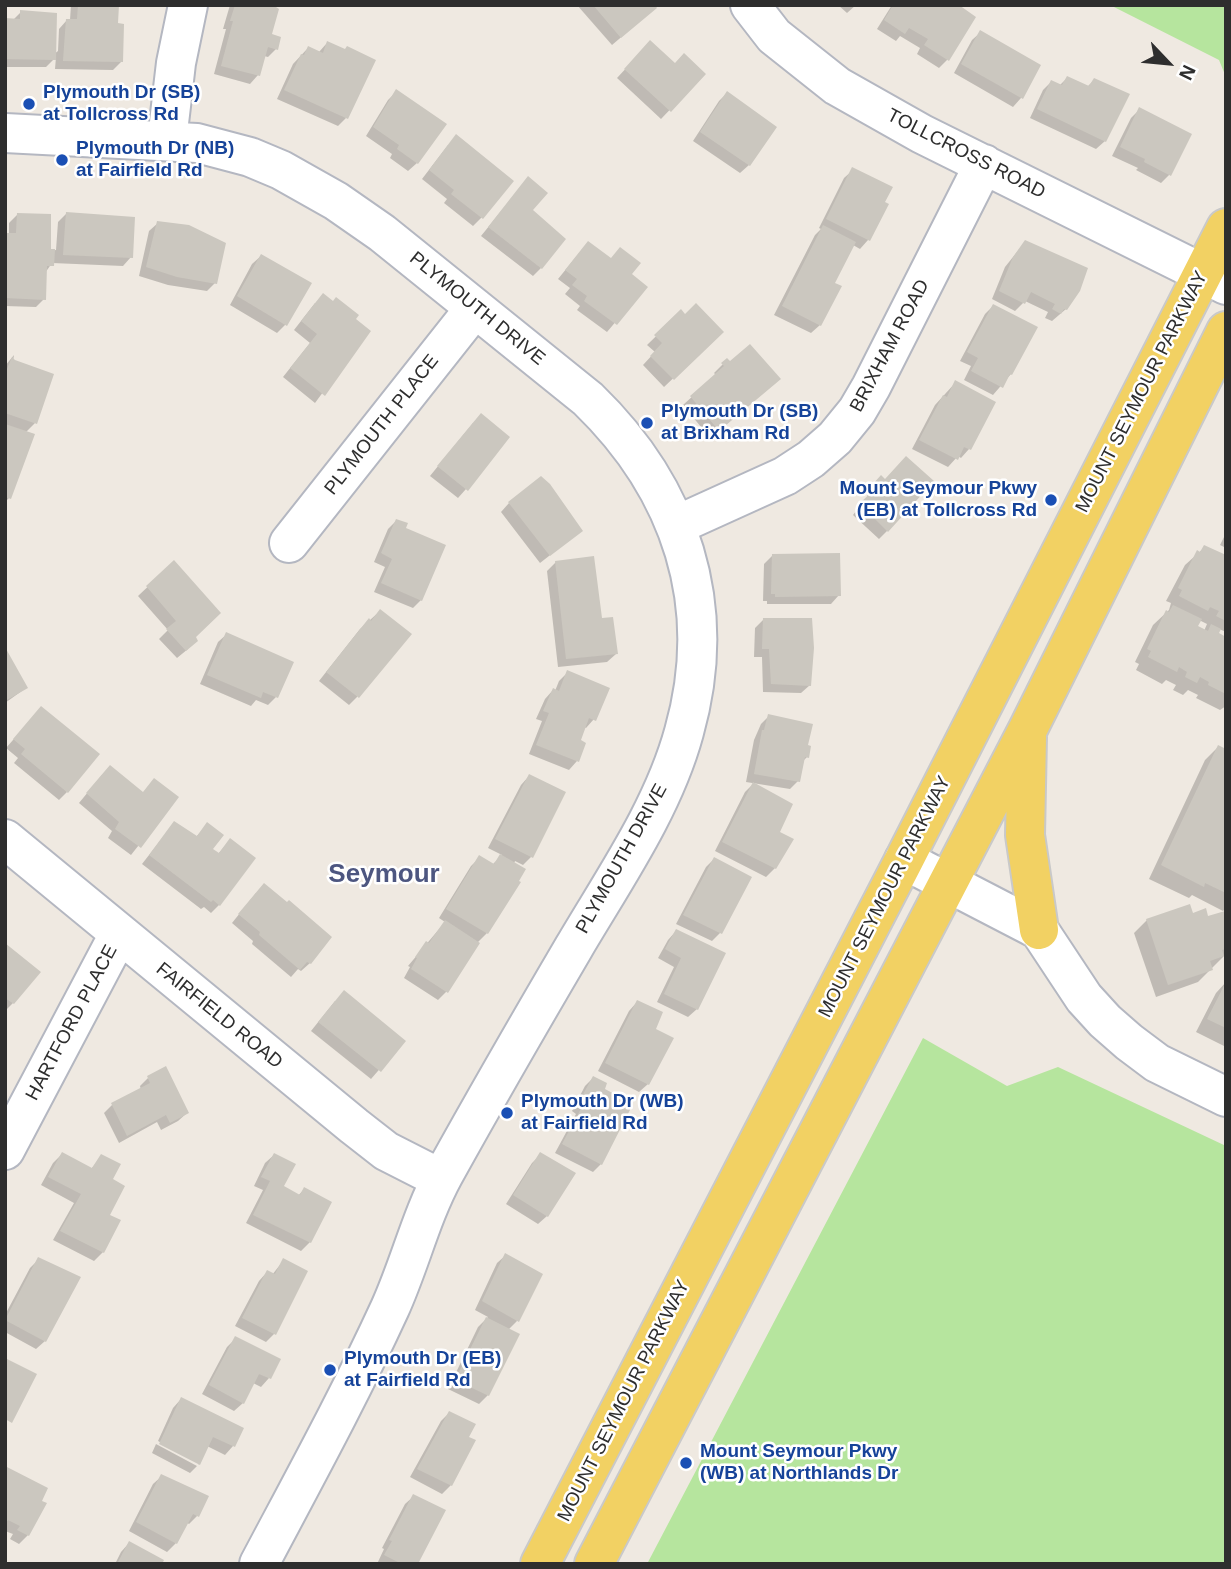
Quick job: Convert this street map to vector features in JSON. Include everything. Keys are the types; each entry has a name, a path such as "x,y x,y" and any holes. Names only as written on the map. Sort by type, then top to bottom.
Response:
{"main road":[{"name":"MOUNT SEYMOUR PARKWAY","path":"540,1564 904,860 1214,279 1226,228"},
{"path":"594,1564 1028,729 1226,331"},
{"path":"1028,729 1025,835 1039,930"}],"street":[{"path":"167,140 176,63 188,5"},
{"name":"TOLLCROSS ROAD","path":"750,5 774,36 837,86 922,134 1214,279"},
{"name":"PLYMOUTH DRIVE","path":"5,133 197,143 238,153 308,183 382,233 611,420 645,464 677,525 692,579 698,637 694,688 684,734 659,797 442,1179 392,1305 259,1564"},
{"name":"BRIXHAM ROAD","path":"677,525 785,476 811,459 835,438 857,411 871,387 984,164"},
{"name":"PLYMOUTH PLACE","path":"289,543 475,308"},
{"name":"FAIRFIELD ROAD","path":"5,839 386,1151 442,1179"},
{"path":"904,860 1039,930 1084,998 1121,1035 1157,1063 1226,1097"},
{"name":"HARTFORD PLACE","path":"5,1150 119,934"}],"green space":[{"path":"1110,5 1226,5 1226,77 1219,60"},
{"path":"923,1038 1007,1086 1058,1067 1226,1146 1226,1564 647,1564"}],"building":[{"path":"78,5 119,5 118,23 124,24 123,62 63,61 66,19 77,19"},
{"path":"235,5 273,5 279,9 272,34 281,37 278,50 268,47 260,76 221,66"},
{"path":"593,5 655,5 657,8 621,38"},
{"path":"893,5 959,5 976,17 949,61 924,45 928,39 909,28 905,34 884,20"},
{"path":"20,10 57,13 56,60 5,59 5,18 20,19"},
{"path":"980,30 1041,65 1023,99 961,64"},
{"path":"650,40 675,63 684,53 706,74 671,112 624,69"},
{"path":"327,41 345,49 347,46 376,60 348,119 284,90 301,54 304,55 308,46 323,53"},
{"path":"1067,76 1089,86 1094,78 1130,94 1106,142 1037,109 1051,80 1062,85"},
{"path":"396,89 447,124 418,164 397,149 399,145 373,127"},
{"path":"727,91 777,127 750,166 700,132"},
{"path":"1139,107 1192,134 1171,176 1120,147"},
{"path":"456,134 514,181 483,219 451,194 454,190 429,170"},
{"path":"852,167 893,187 885,202 889,204 870,241 826,219"},
{"path":"528,176 548,193 533,210 566,239 542,269 488,227"},
{"path":"66,212 135,217 133,258 63,255"},
{"path":"17,213 51,214 51,249 55,249 54,266 47,266 46,300 6,298 5,233 16,233"},
{"path":"157,221 189,225 226,243 217,284 177,277 146,267"},
{"path":"823,225 856,242 835,283 842,286 821,326 782,306"},
{"path":"1025,240 1088,268 1080,291 1061,314 1052,309 1055,304 1031,292 1025,304 999,291 1013,257"},
{"path":"588,241 611,258 620,247 641,263 632,274 648,287 617,325 584,301 587,296 572,285 577,279 565,270"},
{"path":"261,254 312,283 287,326 237,296"},
{"path":"323,293 333,301 336,297 359,315 356,319 371,331 325,396 290,368 317,334 301,321"},
{"path":"696,303 724,332 674,380 650,356 662,343 654,335 681,309 685,314"},
{"path":"993,304 1038,327 1003,388 971,371 978,358 967,352"},
{"path":"750,344 781,379 719,431 690,396 724,366 721,363 727,358 730,361"},
{"path":"12,357 54,374 37,424 5,413 5,374"},
{"path":"955,380 996,402 971,450 964,447 958,460 919,440 943,395 947,397"},
{"path":"481,413 510,437 468,491 437,466"},
{"path":"5,424 35,434 11,499 5,497"},
{"path":"906,456 934,481 888,532 861,502 876,488 873,484 881,475 885,479"},
{"path":"541,476 550,484 583,531 550,556 508,502"},
{"path":"396,519 408,523 406,528 446,545 422,601 381,583 392,559 381,553"},
{"path":"1204,545 1226,555 1226,621 1216,616 1219,611 1210,607 1208,611 1179,596 1182,590 1178,588 1197,550 1200,552"},
{"path":"840,553 841,596 775,597 775,594 771,594 772,554"},
{"path":"594,556 602,618 613,617 618,654 566,659 555,561"},
{"path":"174,560 221,613 196,637 198,641 186,651 166,629 176,621 146,586"},
{"path":"1173,605 1202,619 1198,626 1208,631 1211,624 1221,629 1219,633 1226,637 1226,694 1208,685 1209,682 1200,677 1197,683 1185,677 1187,672 1179,667 1177,672 1148,657 1151,651 1147,649 1166,610 1169,612"},
{"path":"380,609 412,634 359,698 326,672 369,618 371,621"},
{"path":"763,618 812,618 814,648 811,686 771,684 769,649 762,649"},
{"path":"226,632 294,662 278,698 263,692 261,698 207,675"},
{"path":"5,647 28,688 5,701"},
{"path":"567,670 610,688 596,721 589,718 581,740 586,743 579,762 536,745 549,713 543,711 553,688 559,691"},
{"path":"41,706 100,754 68,793 21,754 25,749 13,739"},
{"path":"768,714 813,724 808,745 811,746 809,758 805,757 800,782 754,774 762,730"},
{"path":"1218,745 1226,749 1226,893 1205,883 1204,887 1161,865"},
{"path":"110,765 143,792 154,778 179,797 141,848 115,829 119,822 86,793"},
{"path":"529,774 566,792 533,858 495,839"},
{"path":"753,782 793,804 780,832 794,839 776,869 722,842"},
{"path":"174,821 197,836 207,822 224,835 213,849 219,853 230,838 256,858 220,906 149,855"},
{"path":"500,854 526,869 519,881 521,882 488,934 446,909 479,855 494,864"},
{"path":"714,857 752,877 722,934 683,915"},
{"path":"264,883 287,902 289,900 332,937 311,964 307,962 300,970 238,914"},
{"path":"1190,904 1193,913 1206,908 1208,916 1225,911 1226,949 1222,950 1224,956 1210,961 1213,970 1168,985 1146,919"},
{"path":"445,920 480,943 448,993 411,969 417,958 415,957 426,941 429,943"},
{"path":"676,929 726,953 698,1010 664,994 681,958 665,949"},
{"path":"5,943 41,972 14,1004 5,998"},
{"path":"1226,982 1226,1028 1207,1019"},
{"path":"344,990 406,1041 381,1072 318,1022"},
{"path":"637,1000 663,1012 656,1029 674,1038 649,1085 605,1063"},
{"path":"166,1066 189,1113 170,1123 166,1115 127,1136 111,1103 150,1083 147,1076"},
{"path":"593,1076 607,1083 605,1089 633,1104 602,1165 562,1144 583,1105 579,1102"},
{"path":"62,1152 92,1168 101,1154 121,1164 113,1179 125,1186 110,1215 121,1220 104,1253 60,1231 81,1194 48,1177"},
{"path":"540,1152 576,1173 548,1217 513,1195"},
{"path":"274,1153 296,1164 284,1186 300,1195 304,1187 332,1202 311,1243 253,1215 270,1181 261,1177"},
{"path":"505,1253 543,1274 519,1322 482,1301"},
{"path":"38,1257 81,1277 46,1342 5,1320"},
{"path":"283,1258 308,1271 276,1335 242,1318 267,1270 275,1274"},
{"path":"486,1317 520,1334 489,1396 455,1380"},
{"path":"235,1336 281,1359 271,1379 259,1374 244,1404 209,1385"},
{"path":"5,1358 37,1374 12,1423 5,1419"},
{"path":"181,1397 244,1428 235,1447 213,1437 200,1465 159,1444"},
{"path":"449,1411 476,1424 469,1437 476,1440 452,1486 417,1469"},
{"path":"5,1466 48,1488 42,1501 47,1503 29,1536 17,1530 20,1526 8,1520 5,1525"},
{"path":"161,1474 209,1496 199,1517 193,1514 177,1544 136,1522"},
{"path":"413,1494 446,1510 418,1564 402,1564 384,1555"},
{"path":"129,1541 164,1560 162,1564 117,1564"}],"place":[{"name":"Plymouth Dr (SB) at Tollcross Rd","path":"29,104"},
{"name":"Plymouth Dr (NB) at Fairfield Rd","path":"62,160"},
{"name":"Plymouth Dr (SB) at Brixham Rd","path":"647,423"},
{"name":"Mount Seymour Pkwy (EB) at Tollcross Rd","path":"1051,500"},
{"name":"Plymouth Dr (WB) at Fairfield Rd","path":"507,1113"},
{"name":"Plymouth Dr (EB) at Fairfield Rd","path":"330,1370"},
{"name":"Mount Seymour Pkwy (WB) at Northlands Dr","path":"686,1463"}],"district":[{"name":"Seymour","path":"384,875"}]}
